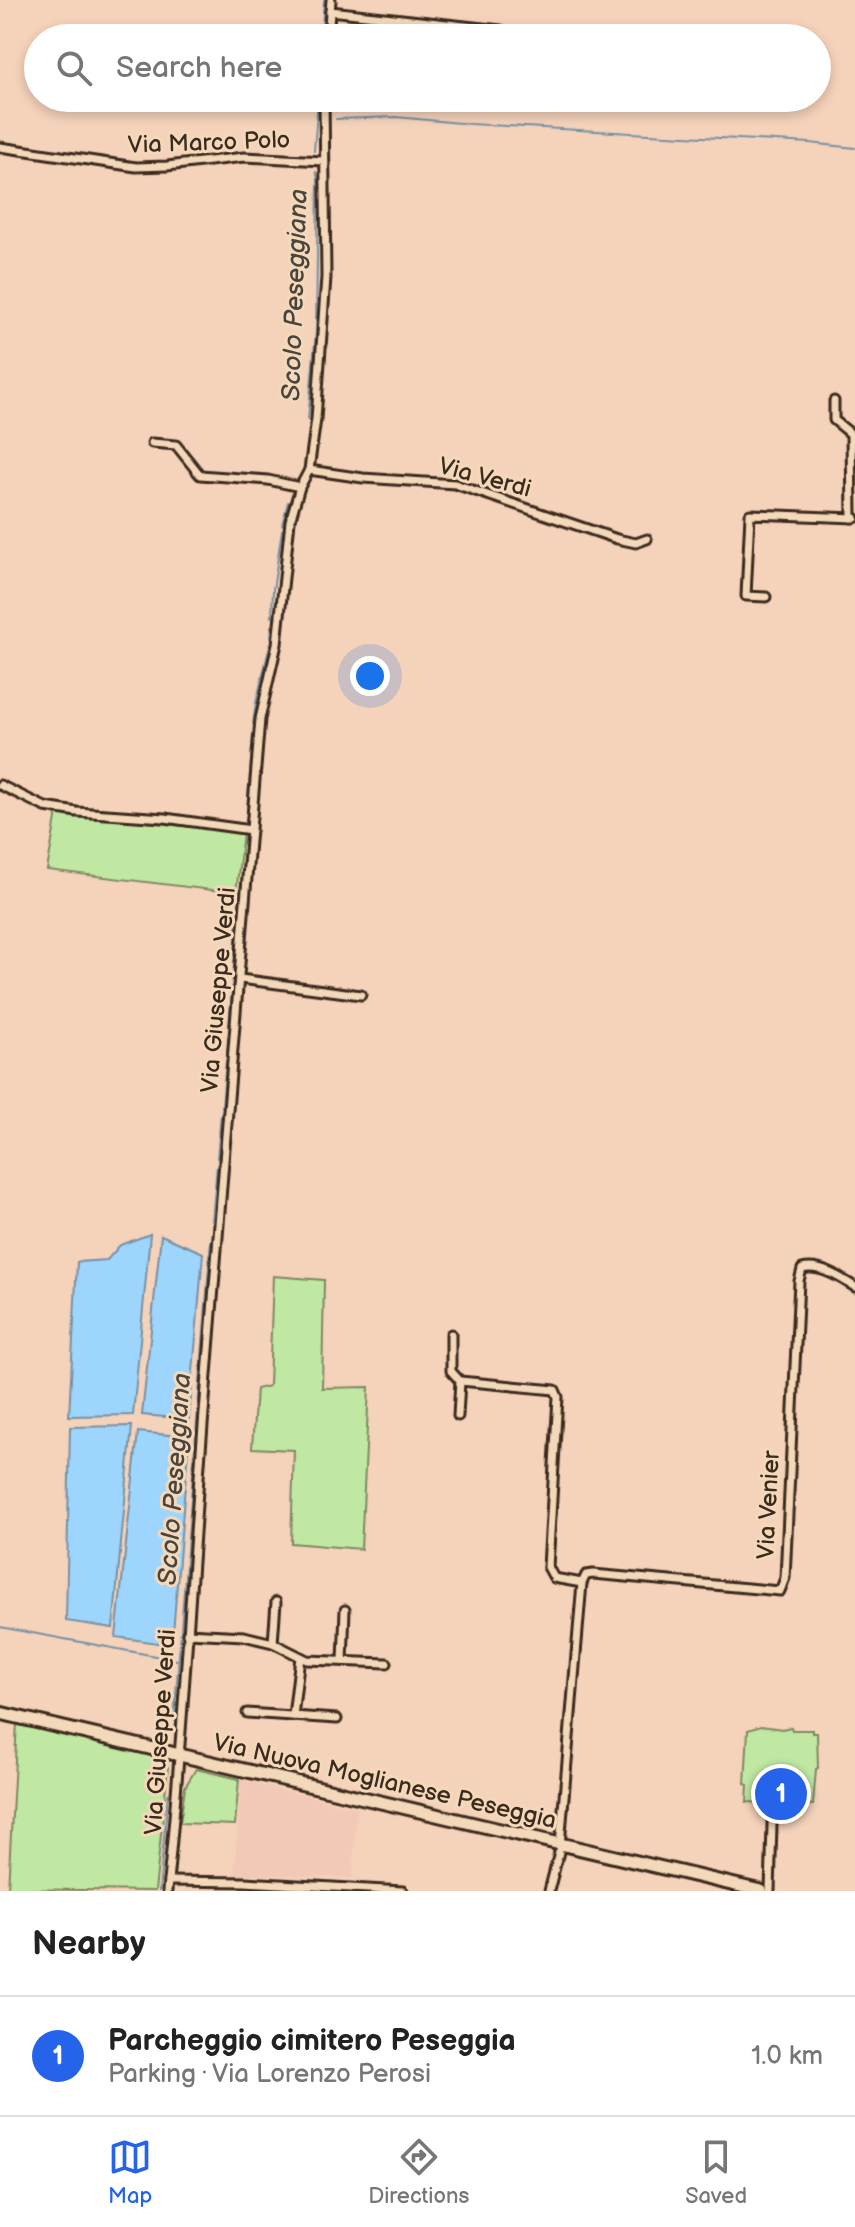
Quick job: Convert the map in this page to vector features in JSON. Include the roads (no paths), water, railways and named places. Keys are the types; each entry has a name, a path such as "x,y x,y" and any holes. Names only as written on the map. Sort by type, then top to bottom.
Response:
{"main road":[{"name":"Via Nuova Moglianese Peseggia","path":"0,1713 560,1849 761,1891"}],"street":[{"path":"329,24 331,0"},
{"path":"330,11 447,24"},
{"name":"Via Giuseppe Verdi","path":"167,1891 260,719 277,644 290,521 300,487 309,470 316,419 326,277 324,112"},
{"name":"Via Marco Polo","path":"0,147 136,167 244,157 324,161"},
{"path":"766,597 746,596 750,514 854,518 853,433 834,420 834,401"},
{"path":"152,443 176,445 200,475 268,480 300,487"},
{"name":"Via Verdi","path":"309,470 363,478 455,484 617,539 636,543 647,539"},
{"path":"0,785 45,807 251,830"},
{"path":"240,979 361,995"},
{"name":"Via Venier","path":"582,1583 586,1575 593,1574 780,1591 785,1578 802,1269 809,1267 854,1286"},
{"path":"451,1334 451,1371 460,1381 555,1390 558,1397 548,1567 554,1578 582,1583 560,1849 549,1891"},
{"path":"458,1416 460,1381"},
{"path":"273,1643 276,1602"},
{"path":"343,1661 345,1610"},
{"path":"187,1633 244,1636 273,1643 300,1657 387,1663"},
{"path":"293,1716 300,1657"},
{"path":"247,1713 337,1719"},
{"path":"770,1891 773,1793"},
{"path":"168,1881 403,1891"}],"water":[{"path":"150,1234 133,1415 69,1416 77,1262 107,1260 120,1245"},
{"path":"161,1235 203,1253 189,1419 142,1415"},
{"path":"132,1426 113,1628 66,1621 70,1427"},
{"path":"138,1432 189,1437 172,1645 116,1637"}],"waterway":[{"name":"Scolo Peseggiana","path":"322,24 324,0"},
{"name":"Scolo Peseggiana","path":"314,151 317,112"},
{"path":"336,119 396,117 855,148"},
{"name":"Scolo Peseggiana","path":"308,419 316,332 316,172"},
{"name":"Scolo Peseggiana","path":"282,525 288,502"},
{"name":"Scolo Peseggiana","path":"272,617 282,530"},
{"name":"Scolo Peseggiana","path":"271,637 272,626"},
{"name":"Scolo Peseggiana","path":"253,724 270,645"},
{"name":"Scolo Peseggiana","path":"246,824 253,734"},
{"name":"Scolo Peseggiana","path":"229,1026 245,834"},
{"name":"Scolo Peseggiana","path":"227,1053 228,1038"},
{"name":"Scolo Peseggiana","path":"222,1106 226,1061"},
{"name":"Scolo Peseggiana","path":"217,1158 221,1113"},
{"name":"Scolo Peseggiana","path":"212,1221 217,1165"},
{"name":"Scolo Peseggiana","path":"174,1720 211,1240"},
{"path":"0,1627 177,1660"},
{"name":"Scolo Peseggiana","path":"159,1891 168,1794"}],"place":[{"name":"Parcheggio cimitero Peseggia","path":"781,1794"}]}
